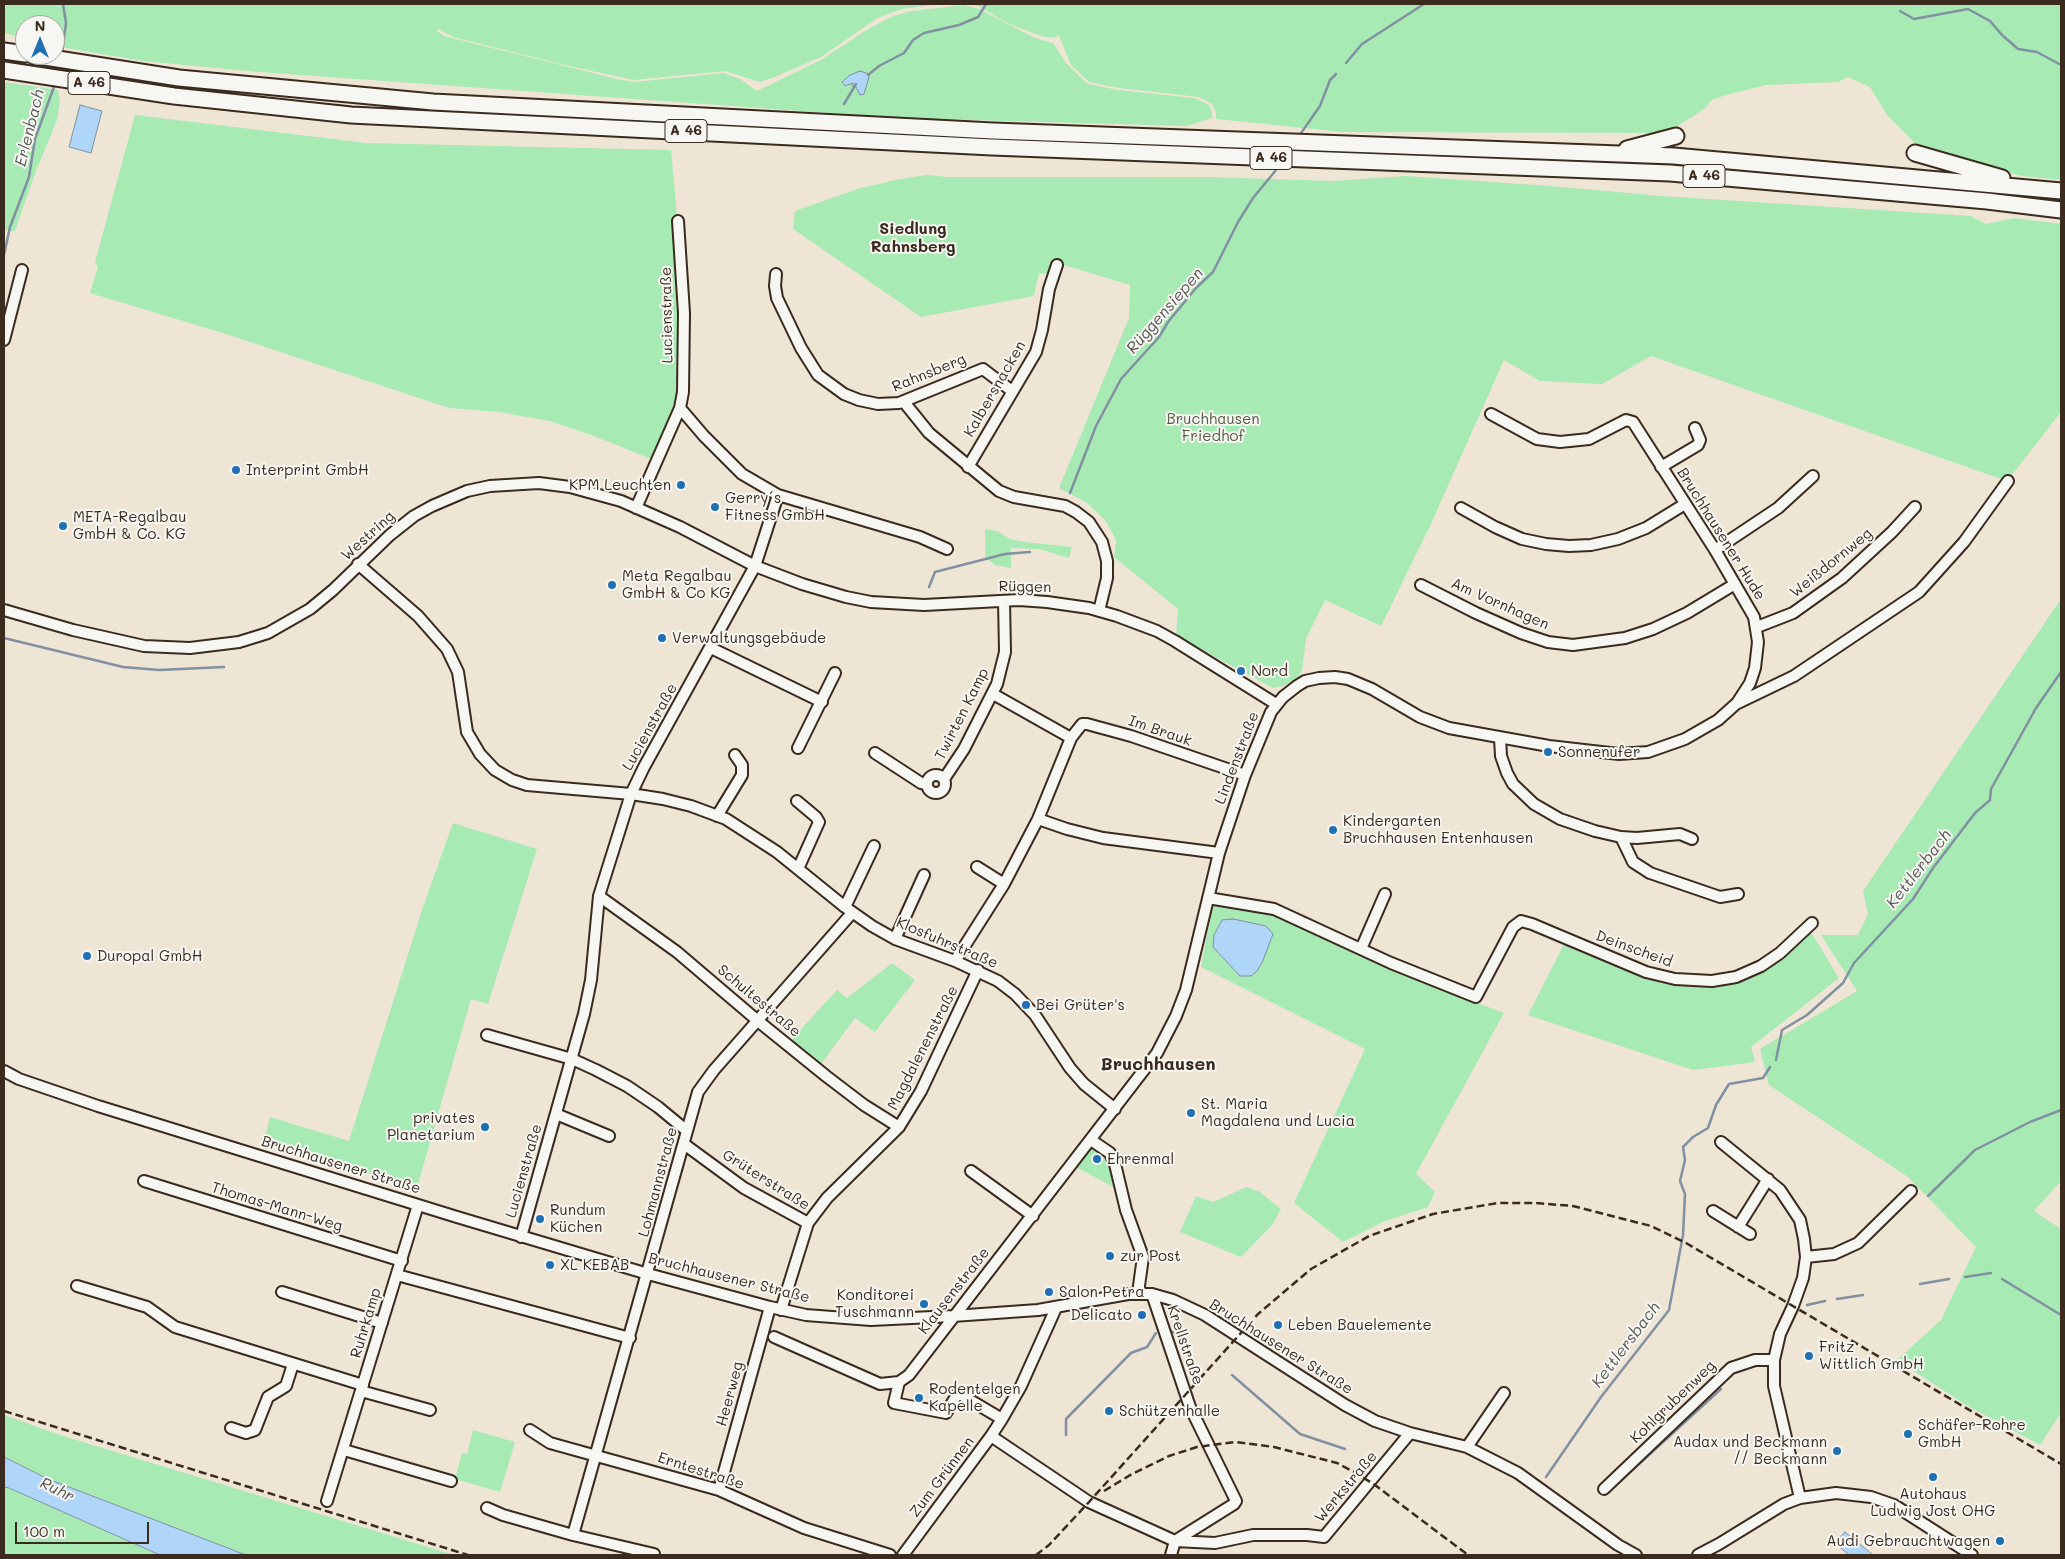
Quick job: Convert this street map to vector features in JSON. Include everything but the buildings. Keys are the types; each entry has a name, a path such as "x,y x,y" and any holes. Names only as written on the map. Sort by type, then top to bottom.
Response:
{"highway":[{"name":"A 46","path":"65,60 179,78 443,102 993,131 1674,156 2061,191"},
{"name":"A 46","path":"4,70 174,96 351,115 1198,155 1670,173 1987,201 2061,210"},
{"path":"1541,150 1563,146 1631,149 1676,136"},
{"path":"1915,153 2042,189"}],"street":[{"name":"Lucienstraße","path":"636,508 680,408 683,392 684,313 678,221"},
{"name":"Kalbersnacken","path":"968,467 1038,347 1057,265"},
{"path":"4,340 22,270"},
{"name":"Rahnsberg","path":"776,274 775,290 783,312 801,348 818,375 831,386 851,398 878,404 904,402 983,368 1012,391"},
{"name":"Kalbersnacken","path":"904,402 929,433 992,486 1006,494 1065,506 1089,522 1102,542 1107,561 1107,578 1099,611"},
{"path":"680,408 704,436 742,474 778,496 920,537 947,549"},
{"name":"Bruchhausener Hude","path":"1491,414 1537,439 1560,442 1589,439 1626,420 1631,420 1715,550 1752,611 1757,627 1756,668 1750,683 1737,704 1708,725"},
{"path":"1659,464 1698,445 1700,440 1695,428"},
{"path":"1715,550 1778,508 1813,476"},
{"path":"1737,704 1794,676 1919,592 1964,542 2008,481"},
{"name":"Westring","path":"4,610 131,644 176,649 240,642 268,633 297,618 322,599 390,535 414,516 444,500 468,491 490,486 526,482 561,485 595,493 636,508 694,534 755,566"},
{"name":"Lucienstraße","path":"521,1237 572,1059 590,980 599,896 631,794 755,566 778,496"},
{"path":"1461,508 1495,528 1522,539 1569,546 1591,545 1618,539 1646,528 1685,504"},
{"name":"Weißdornweg","path":"1757,627 1793,613 1842,578 1892,532 1915,507"},
{"name":"Klosfuhrstraße","path":"358,564 418,616 447,649 458,672 467,732 480,754 495,770 512,780 534,787 631,794 663,799 717,816 752,835 849,910 894,939 978,970 998,981 1026,1005 1070,1068 1084,1084 1115,1109"},
{"name":"Rüggen","path":"755,566 821,591 871,602 930,605 1004,601 1062,603 1099,611 1157,631 1276,704"},
{"name":"Am Vornhagen","path":"1421,585 1521,633 1548,642 1573,645 1625,638 1653,629 1687,614 1735,584"},
{"name":"Twirten Kamp","path":"944,779 964,749 1000,675 1005,652 1004,601"},
{"path":"711,648 822,702"},
{"path":"798,748 835,673"},
{"name":"Lindenstraße","path":"1115,1109 1157,1053 1176,1016 1186,990 1219,853 1263,728 1276,704 1305,681 1320,678 1342,678 1366,686 1430,722 1458,730 1500,738 1597,752 1626,754 1648,752 1670,745 1708,725"},
{"path":"955,961 1004,884 1038,819 1071,738 992,694"},
{"name":"Im Brauk","path":"1071,738 1078,727 1087,724 1131,736 1245,775"},
{"path":"1500,738 1501,756 1513,784 1526,798 1560,819 1595,831 1621,837 1637,838 1680,834 1692,839"},
{"path":"875,753 921,783 927,784 932,792 938,794 945,788 944,779 939,775 932,776 927,784"},
{"path":"717,816 742,775 742,765 735,756"},
{"path":"797,801 816,817 819,822 798,870"},
{"path":"1038,819 1103,838 1219,853"},
{"path":"1621,837 1630,858 1644,870 1720,897 1738,894"},
{"name":"Lohmannstraße","path":"573,1536 698,1092 705,1081 758,1021 849,910 874,846"},
{"path":"977,867 1004,884"},
{"path":"894,939 924,875"},
{"path":"1208,898 1274,909 1362,949 1385,894"},
{"name":"Schultestraße","path":"599,896 677,952 826,1076 864,1105 899,1127"},
{"name":"Deinscheid","path":"1362,949 1391,964 1476,997 1513,927 1521,921 1653,974 1675,979 1712,981 1736,977 1761,966 1780,953 1812,923"},
{"name":"Magdalenenstraße","path":"781,1310 808,1223 827,1198 899,1127 921,1091 978,970"},
{"path":"487,1035 572,1059 627,1086 658,1107 687,1131"},
{"name":"Bruchhausener Straße","path":"4,1071 98,1106 521,1237 781,1310 839,1318 871,1320 1056,1308 1138,1293 1152,1294 1173,1300 1205,1315 1360,1414 1410,1433 1467,1447 1518,1473 1618,1546 1636,1555"},
{"name":"Klausenstraße","path":"899,1382 909,1374 1115,1109"},
{"name":"Lucienstraße","path":"556,1114 609,1136"},
{"path":"1091,1140 1110,1153 1115,1164 1126,1210 1143,1257 1138,1293"},
{"path":"1721,1142 1780,1190 1800,1220 1806,1257 1803,1278 1796,1300 1780,1334 1774,1360 1774,1386 1800,1498"},
{"name":"Grüterstraße","path":"684,1144 744,1188 808,1223"},
{"path":"971,1172 1033,1216"},
{"path":"1738,1227 1768,1179"},
{"name":"Thomas-Mann-Weg","path":"144,1181 402,1261"},
{"path":"1806,1257 1834,1254 1858,1243 1911,1191"},
{"name":"Ruhrkamp","path":"327,1501 418,1205"},
{"path":"1713,1211 1750,1234"},
{"path":"397,1275 630,1338"},
{"path":"77,1286 147,1307 175,1327 430,1410"},
{"path":"282,1292 382,1323"},
{"name":"Krellstraße","path":"1152,1294 1190,1407 1236,1501 1174,1541"},
{"name":"Heerweg","path":"720,1490 770,1307"},
{"name":"Zum Grünnen","path":"903,1555 1002,1419 1021,1386 1056,1308"},
{"path":"774,1337 880,1384 899,1382 894,1403 946,1412 958,1393 1002,1419"},
{"name":"Kohlgrubenweg","path":"1604,1489 1731,1368 1755,1360 1774,1360"},
{"path":"231,1428 246,1432 255,1430 268,1397 286,1386 293,1364"},
{"path":"1467,1447 1504,1393"},
{"name":"Erntestraße","path":"530,1430 550,1443 720,1490 804,1528 890,1555"},
{"name":"Werkstraße","path":"1174,1541 1215,1543 1253,1535 1324,1536 1410,1433"},
{"path":"991,1436 1089,1502 1174,1541 1171,1555"},
{"path":"344,1450 451,1481"},
{"path":"1698,1555 1784,1504 1800,1498 1848,1494 1894,1505 1972,1555"},
{"path":"487,1508 503,1515 573,1536 654,1554"}],"green space":[{"path":"4,4 941,4 902,9 876,19 821,57 760,82 725,71 634,80 560,64 453,37 438,29 437,31 444,36 617,79 635,82 724,73 740,79 757,91 821,60 868,29 893,16 911,11 964,5 979,9 1035,38 1053,43 1066,63 1088,84 1118,90 1194,98 1209,105 1212,118 1187,126 899,118 259,72 143,61 65,48 65,15 15,15 15,36 4,33"},
{"path":"971,4 2061,4 2061,180 2022,176 1944,156 1919,147 1887,115 1870,87 1848,77 1838,82 1766,85 1726,95 1712,100 1704,109 1667,133 1343,132 1216,119 1216,112 1212,104 1199,97 1119,88 1089,82 1071,65 1059,36 1051,38 1041,36 1007,23 980,7"},
{"path":"4,82 58,90 60,101 57,120 34,176 15,231 4,230"},
{"path":"135,115 366,143 671,150 676,204 682,334 681,393 654,460 550,421 499,412 449,408 226,334 90,293 98,267 95,262"},
{"name":"Bruchhausen Friedhof","path":"926,175 948,177 1209,177 1332,181 1406,176 1662,196 1971,216 1986,224 2015,218 2061,224 2061,412 2007,481 1651,356 1602,384 1540,381 1504,360 1430,526 1381,626 1325,600 1306,639 1302,671 1296,679 1273,688 1176,636 1178,609 1114,557 1116,540 1106,521 1086,502 1059,488 1129,318 1130,285 1054,262 1049,274 1039,273 1034,296 921,317 793,229 795,211 857,189"},
{"path":"985,529 997,531 1010,539 1072,547 1069,558 1039,549 1011,548 1011,568 995,565 985,557"},
{"path":"2061,599 2061,1181 2034,1211 2061,1229 2061,1413 2040,1445 1966,1405 1897,1360 1941,1320 1976,1247 1908,1177 1769,1085 1760,1049 1857,991 1821,935 1858,935 1868,914 1863,891"},
{"path":"453,823 537,849 488,1004 471,999 417,1188 264,1141 270,1117 349,1141 423,907"},
{"path":"1213,904 1286,913 1390,970 1504,1013 1416,1174 1435,1192 1428,1207 1385,1221 1343,1242 1294,1203 1365,1049 1201,967"},
{"path":"1806,924 1839,978 1751,1047 1755,1062 1693,1070 1528,1015 1567,938 1658,973 1721,978 1768,959"},
{"path":"892,963 915,980 875,1032 855,1018 821,1064 791,1040 837,990 847,998"},
{"path":"1093,1146 1110,1157 1117,1189 1076,1167"},
{"path":"1247,1187 1260,1192 1281,1209 1273,1224 1241,1257 1180,1232 1196,1196 1213,1202"},
{"path":"4,1415 60,1435 454,1555 246,1555 48,1479 4,1457"},
{"path":"473,1430 515,1442 500,1492 455,1479 462,1453 467,1454"},
{"path":"4,1487 9,1488 160,1555 4,1555"}],"water":[{"path":"860,71 869,74 869,77 864,94 860,95 856,87 853,87 853,83 845,86 842,82 850,75"},
{"path":"80,105 102,111 91,153 69,147"},
{"path":"1233,919 1266,926 1273,934 1262,963 1251,976 1240,976 1213,947 1214,935 1222,920"},
{"name":"Ruhr","path":"4,1457 48,1479 246,1555 160,1555 4,1487"},
{"path":"1845,1532 1873,1555 1849,1555 1835,1543"}],"waterway":[{"name":"Erlenbach","path":"63,4 65,15"},
{"path":"868,75 879,66 904,53 913,40 924,33 959,25 978,17 986,4"},
{"name":"Rüggensiepen","path":"1346,63 1362,44 1424,4"},
{"path":"1900,11 1914,19 1968,9 1990,21 2018,49 2037,52 2061,65"},
{"name":"Erlenbach","path":"65,17 65,31"},
{"name":"Rüggensiepen","path":"1299,136 1320,106 1330,80 1336,74"},
{"name":"Erlenbach","path":"4,255 10,227 29,177 35,139 55,84"},
{"path":"844,104 856,84"},
{"name":"Rüggensiepen","path":"1070,493 1096,426 1121,379 1159,337 1168,322 1196,288 1213,272 1238,222 1253,198 1281,164"},
{"path":"929,587 935,572 1005,554 1030,552"},
{"path":"4,638 123,667 159,670 224,667"},
{"name":"Kettlerbach","path":"1776,1060 1782,1030 1807,1015 1843,983 1854,963 1913,899 1933,868 1975,813 1990,800 1991,789 2036,708 2061,672"},
{"name":"Kettlersbach","path":"1546,1477 1601,1397 1669,1310 1683,1235 1685,1194 1680,1181 1685,1160 1683,1147 1693,1137 1708,1128 1716,1105 1729,1084 1763,1078 1770,1067"},
{"path":"1928,1196 1975,1150 2030,1122 2061,1110"},
{"path":"1965,1277 1991,1273"},
{"path":"1920,1284 1949,1279"},
{"path":"2002,1279 2061,1315"},
{"path":"1837,1299 1863,1295"},
{"path":"1807,1305 1825,1301"},
{"name":"Kettlersbach","path":"1169,1330 1178,1335"},
{"name":"Kettlersbach","path":"1066,1435 1066,1419 1131,1353 1147,1347 1156,1333"},
{"name":"Kettlersbach","path":"1232,1375 1300,1434 1345,1449"},
{"path":"1615,1486 1721,1389"}],"railway":[{"path":"1036,1555 1049,1545 1089,1502 1258,1314 1311,1269 1369,1236 1433,1214 1498,1203 1573,1206 1651,1226 1686,1243 2061,1464"},
{"path":"4,1411 468,1555"},
{"path":"1104,1491 1132,1474 1169,1456 1197,1447 1235,1442 1274,1447 1337,1463 1354,1472 1375,1485 1468,1555"}],"place":[{"name":"Interprint GmbH","path":"236,470"},
{"name":"KPM Leuchten","path":"681,485"},
{"name":"Gerry´s Fitness GmbH","path":"715,507"},
{"name":"META-Regalbau GmbH & Co. KG","path":"63,526"},
{"name":"Meta Regalbau GmbH & Co KG","path":"612,585"},
{"name":"Verwaltungsgebäude","path":"662,638"},
{"name":"Nord","path":"1241,671"},
{"name":"Sonnenufer","path":"1548,752"},
{"name":"Kindergarten Bruchhausen Entenhausen","path":"1333,830"},
{"name":"Duropal GmbH","path":"87,956"},
{"name":"Bei Grüter's","path":"1026,1005"},
{"name":"St. Maria Magdalena und Lucia","path":"1191,1113"},
{"name":"privates Planetarium","path":"485,1127"},
{"name":"Ehrenmal","path":"1097,1159"},
{"name":"Rundum Küchen","path":"540,1219"},
{"name":"zur Post","path":"1110,1256"},
{"name":"XL KEBAB","path":"550,1265"},
{"name":"Salon Petra","path":"1049,1292"},
{"name":"Konditorei Tuschmann","path":"924,1304"},
{"name":"Delicato","path":"1142,1315"},
{"name":"Leben Bauelemente","path":"1278,1325"},
{"name":"Fritz Wittlich GmbH","path":"1809,1356"},
{"name":"Rodentelgen Kapelle","path":"919,1398"},
{"name":"Schützenhalle","path":"1109,1411"},
{"name":"Schäfer-Rohre GmbH","path":"1908,1434"},
{"name":"Audax und Beckmann // Beckmann","path":"1837,1451"},
{"name":"Autohaus Ludwig Jost OHG","path":"1933,1477"},
{"name":"Audi Gebrauchtwagen","path":"2000,1541"}],"district":[{"name":"Siedlung Rahnsberg","path":"913,238"},
{"name":"Bruchhausen","path":"1158,1064"}]}
